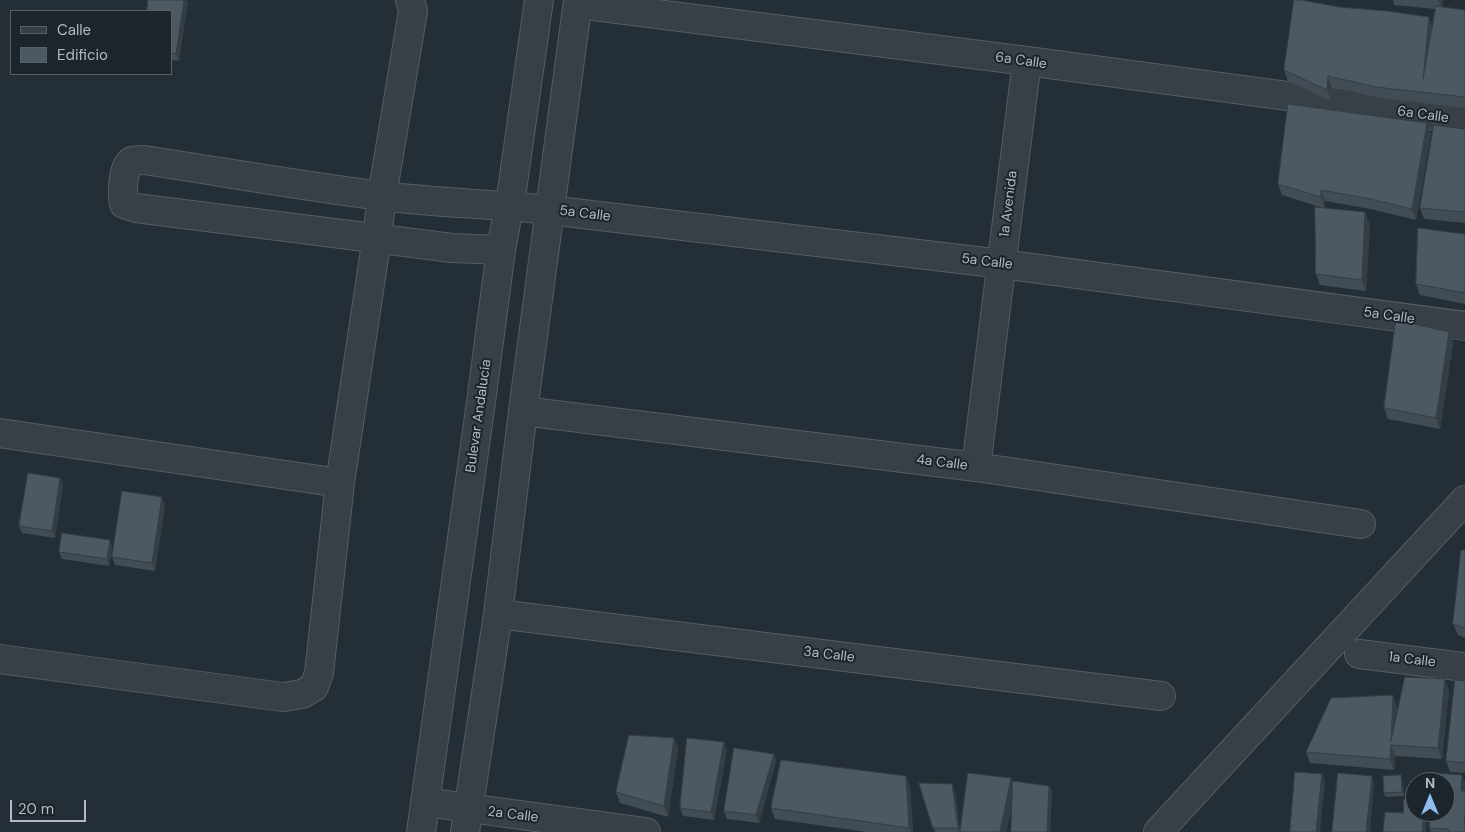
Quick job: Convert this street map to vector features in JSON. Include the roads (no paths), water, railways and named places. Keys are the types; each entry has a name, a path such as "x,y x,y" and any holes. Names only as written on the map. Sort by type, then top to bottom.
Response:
{"street":[{"path":"0,658 283,697 302,694 314,687 319,673 340,483 382,196 413,11 410,0"},
{"name":"Bulevar Andalucía","path":"421,832 501,250 539,0"},
{"path":"467,821 498,614 549,210 578,2"},
{"name":"6a Calle","path":"578,2 1465,120"},
{"name":"1a Avenida","path":"976,467 1027,61"},
{"name":"5a Calle","path":"377,237 136,208 124,204 122,194 126,167 132,161 144,160 382,196 549,210 1002,264 1465,326"},
{"path":"377,237 452,248 501,250"},
{"name":"4a Calle","path":"523,411 976,467 1360,524"},
{"path":"0,433 340,483"},
{"path":"1158,832 1465,500"},
{"name":"3a Calle","path":"498,614 1161,696"},
{"name":"1a Calle","path":"1359,654 1465,667"},
{"name":"2a Calle","path":"425,802 467,821 646,832"}]}
